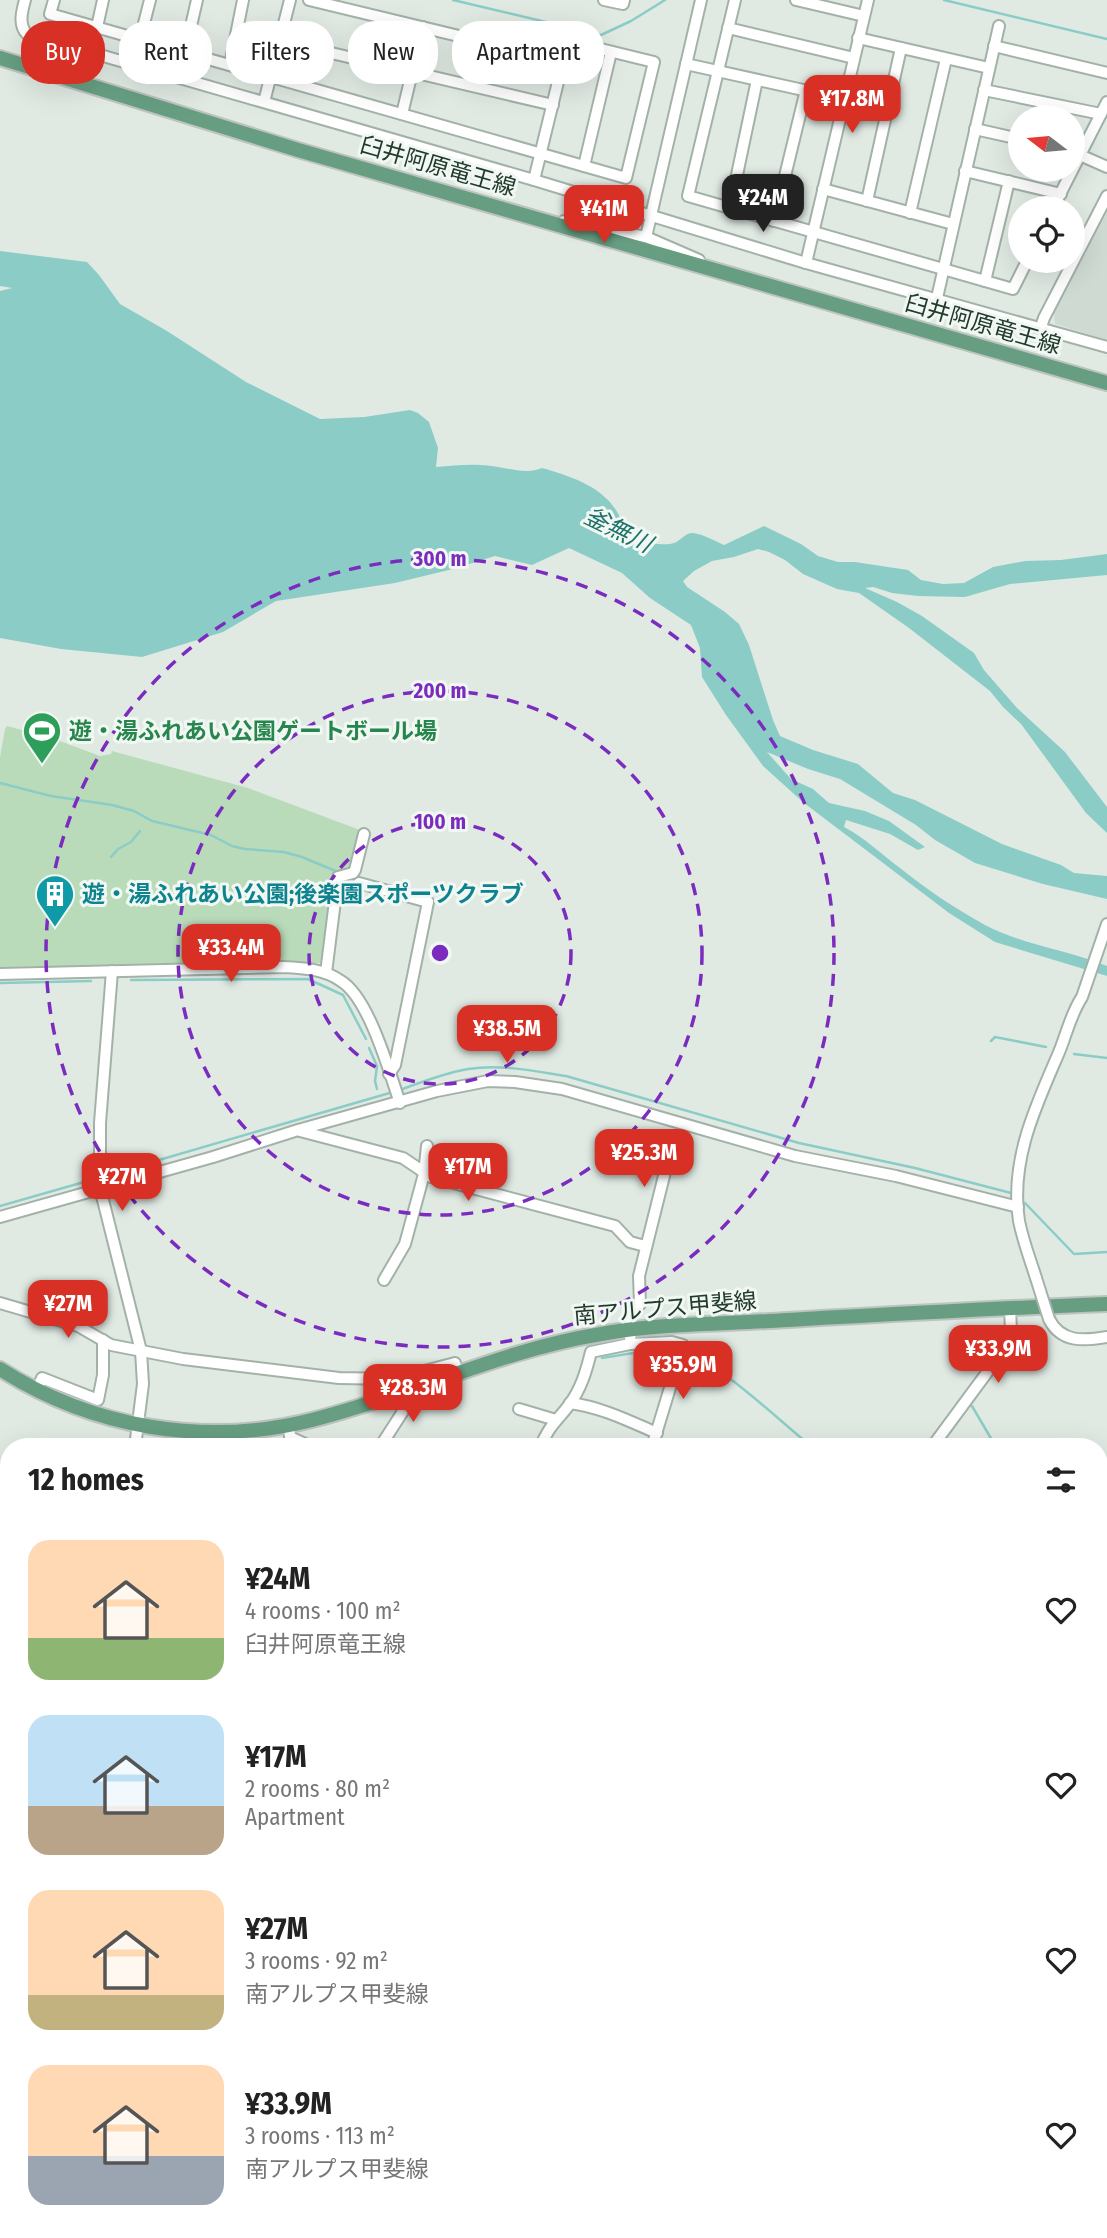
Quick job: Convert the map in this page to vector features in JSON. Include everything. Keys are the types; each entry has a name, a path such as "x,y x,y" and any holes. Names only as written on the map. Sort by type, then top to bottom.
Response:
{"main road":[{"name":"臼井阿原竜王線","path":"0,58 298,150 1107,383"},
{"name":"南アルプス甲斐線","path":"0,1369 37,1390 76,1407 139,1425 167,1430 245,1431 312,1420 544,1346 602,1333 631,1337 1010,1308 1107,1304"}],"street":[{"path":"25,0 21,16 22,30 27,34 534,180 806,262 1107,347"},
{"path":"54,0 50,14 75,21"},
{"path":"98,21 103,0"},
{"path":"145,21 150,0"},
{"path":"192,21 197,0"},
{"path":"239,21 243,0"},
{"path":"285,21 290,0"},
{"path":"309,0 398,21"},
{"path":"604,0 623,4 624,0"},
{"path":"646,237 701,0"},
{"path":"735,0 688,196 1013,289 1021,273"},
{"path":"796,0 864,16"},
{"path":"806,262 867,0"},
{"path":"937,298 999,26"},
{"path":"728,28 854,58"},
{"path":"858,38 989,68"},
{"path":"994,46 1107,73"},
{"path":"867,201 901,48"},
{"path":"299,84 626,178 654,62 604,50"},
{"path":"584,166 611,52"},
{"path":"911,213 946,59"},
{"path":"686,64 844,99"},
{"path":"438,78 553,105"},
{"path":"730,208 757,80"},
{"path":"264,102 269,84"},
{"path":"402,114 409,84"},
{"path":"534,180 558,84"},
{"path":"774,221 806,90"},
{"path":"984,90 1101,114"},
{"path":"1085,140 1107,102"},
{"path":"975,129 1008,136"},
{"path":"1085,157 1107,167"},
{"path":"965,171 1008,181"},
{"path":"985,281 1009,182"},
{"path":"1013,182 1061,194 1066,182"},
{"path":"823,189 953,224"},
{"path":"1041,327 1107,196"},
{"path":"556,224 561,220 646,237 711,264 717,271"},
{"path":"326,973 338,877 355,870 364,834"},
{"path":"359,883 428,902 395,1065 389,1073"},
{"path":"1107,924 1082,997 1027,1128 1020,1160 1018,1207 1024,1241 1049,1319 1056,1330 1070,1338 1083,1340 1107,1337"},
{"path":"0,974 284,967 307,968 326,973 343,981 354,992 364,1009 400,1102"},
{"path":"112,971 100,1123 100,1188 141,1350 143,1384 137,1438"},
{"path":"0,1217 298,1130 488,1080 562,1089 795,1156 896,1176 1018,1207"},
{"path":"298,1130 403,1158 424,1174 615,1226 629,1242 645,1246"},
{"path":"631,1337 631,1315 640,1304 639,1276 645,1246 673,1140"},
{"path":"384,1280 405,1244 424,1174 427,1146"},
{"path":"0,1303 78,1326 111,1345 183,1359 339,1378 394,1380 455,1363 458,1374"},
{"path":"939,1438 1008,1343 1011,1331 1010,1308"},
{"path":"544,1438 570,1403 584,1378 591,1352 631,1337 683,1345 655,1438"},
{"path":"37,1390 42,1378 98,1400 103,1376 103,1340"},
{"path":"386,1438 407,1405 406,1391"},
{"path":"570,1403 612,1413 657,1433"},
{"path":"519,1409 556,1420"},
{"path":"289,1424 292,1438"}],"shaded area":[{"path":"1107,210 1107,340 1055,324 1054,313 1075,273 1085,273 1085,253"}],"green space":[{"path":"7,726 49,737 100,756 111,754 112,751 248,788 360,830 351,870 342,871 322,963 0,967 0,757"}],"water":[{"name":"釜無川","path":"0,251 87,262 120,304 246,382 320,419 364,417 410,410 418,413 429,422 438,448 436,467 488,465 528,471 542,468 583,482 605,497 614,507 626,534 642,541 669,544 693,533 724,545 764,526 801,544 818,556 838,562 908,570 921,580 943,584 964,583 993,567 1025,561 1107,554 1107,575 1010,584 965,597 918,596 892,593 873,587 865,588 922,616 974,653 984,670 1017,708 1065,752 1107,807 1107,833 1086,813 1021,724 990,691 859,593 837,589 803,574 785,560 758,549 712,561 683,581 687,587 739,624 749,645 780,736 858,764 893,793 915,800 1002,844 1061,865 1074,873 1107,876 1107,899 1043,884 975,863 840,779 767,752 791,779 813,789 829,803 865,811 889,821 925,847 918,850 890,834 846,820 844,827 941,898 1000,932 1107,966 1107,976 995,942 949,913 804,803 763,766 726,715 702,677 700,648 691,625 650,598 622,573 569,548 532,565 495,556 395,583 276,601 223,632 142,657 61,649 0,638 0,291 12,288 0,286"}],"waterway":[{"path":"453,0 601,35 631,21 665,0"},
{"path":"944,0 1107,39"},
{"path":"0,783 51,796 112,805 134,811 152,821 211,835 232,846 284,852 338,872"},
{"path":"111,857 118,849 131,842 140,831"},
{"path":"131,980 308,979 343,995 366,1039"},
{"path":"0,983 91,981"},
{"path":"991,1041 995,1037 1046,1047"},
{"path":"369,1048 377,1066 377,1089"},
{"path":"1074,1054 1107,1058"},
{"path":"400,1090 468,1069 493,1067 566,1076 799,1143 915,1168 1011,1193"},
{"path":"104,1176 393,1092"},
{"path":"0,1206 98,1178"},
{"path":"1025,1203 1074,1254 1107,1252"},
{"path":"602,1358 674,1350"},
{"path":"687,1353 719,1371 801,1438"},
{"path":"972,1406 991,1438"}],"place":[{"name":"遊・湯ふれあい公園ゲートボール場","path":"42,765"},
{"name":"遊・湯ふれあい公園;後楽園スポーツクラブ","path":"55,928"}]}
